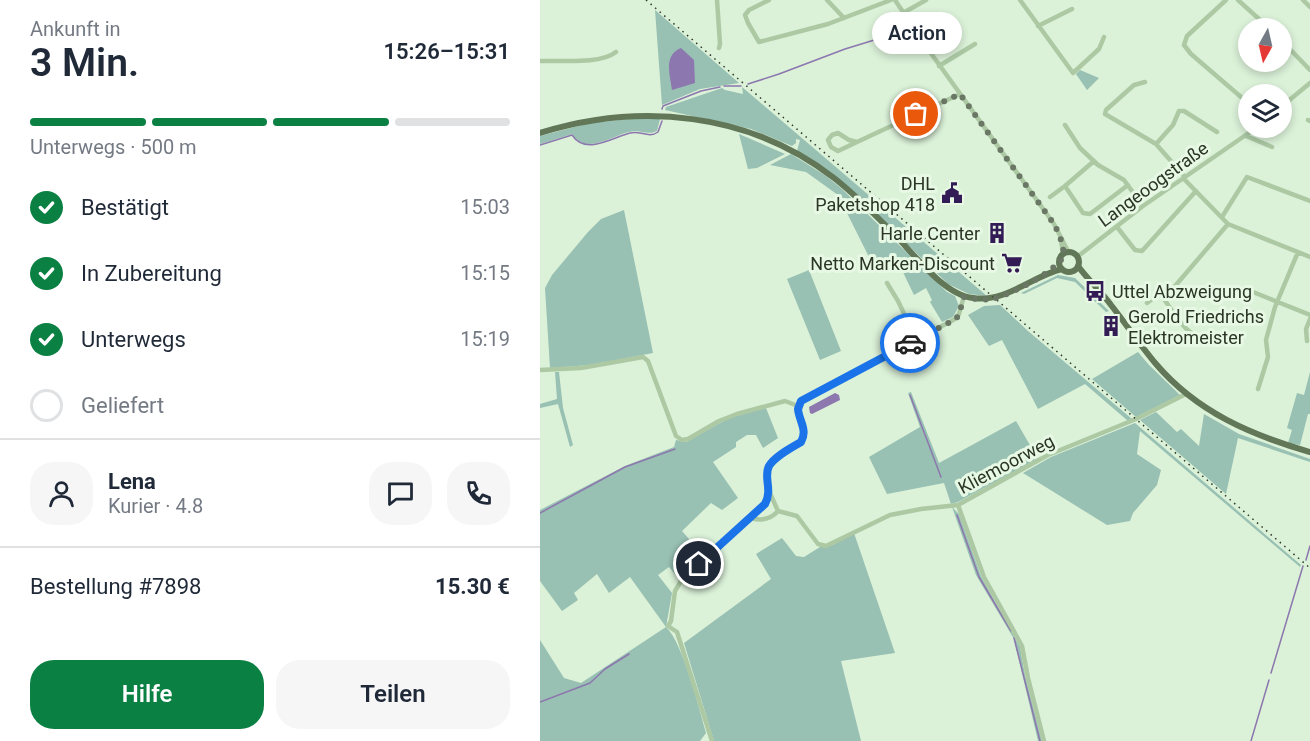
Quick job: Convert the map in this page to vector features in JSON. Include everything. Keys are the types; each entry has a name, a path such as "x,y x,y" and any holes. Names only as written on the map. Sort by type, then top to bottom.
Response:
{"main road":[{"path":"540,133 596,119 656,115 703,120 760,136 793,151 833,177 858,198 943,283 964,297 982,299 999,297 1061,266 1066,254 1077,257 1076,268"},
{"path":"1061,266 1068,272 1076,268"},
{"path":"1076,268 1106,298 1158,366 1186,394 1238,427 1272,441 1310,452"}],"street":[{"path":"717,0 720,44 718,48"},
{"path":"769,0 749,10 745,15 747,23 759,42 807,30 893,0 1051,220 1066,254"},
{"path":"828,0 844,18"},
{"path":"903,13 926,0"},
{"path":"1020,0 1073,72 1099,49 1104,37"},
{"path":"1226,0 1186,36 1184,45 1191,54 1238,94"},
{"path":"1238,0 1258,18"},
{"path":"1303,0 1310,7"},
{"path":"1038,26 1072,9"},
{"path":"939,66 975,44"},
{"path":"1292,51 1310,70"},
{"path":"540,61 598,59 616,52"},
{"path":"1145,82 1134,85 1106,110 1105,114 1156,144 1184,178 1228,224 1310,257"},
{"path":"1292,98 1310,83"},
{"path":"857,142 838,133 832,135 828,140 831,147 838,151 960,94"},
{"path":"1156,144 1173,125 1179,111 1184,111 1217,132"},
{"path":"1065,125 1080,147 1094,161 1124,180 1143,206"},
{"name":"Langeoogstraße","path":"1077,257 1143,206 1242,138"},
{"path":"1252,138 1272,147"},
{"path":"1050,197 1094,161"},
{"path":"1222,217 1247,177 1310,201"},
{"path":"1065,186 1083,213 1087,215 1128,185"},
{"path":"1117,227 1135,250 1142,251 1196,191"},
{"path":"1164,299 1228,224"},
{"path":"1258,389 1268,357 1266,340 1278,300 1298,252"},
{"path":"887,283 916,339"},
{"path":"1233,290 1244,289 1278,300 1310,317 1306,329 1307,341"},
{"path":"1147,303 1160,293 1188,332 1209,340 1221,339"},
{"path":"751,518 769,518 778,511 769,491 767,475 769,466 801,442 804,437 798,406 808,396 956,319 964,297"},
{"path":"540,370 581,368 643,357 648,361 676,436 682,440 737,414 784,401 798,406"},
{"name":"Kliemoorweg","path":"778,511 796,516 818,544 823,546 832,544 851,532 890,515 921,508 958,505 1048,455 1136,420 1186,394"},
{"path":"712,741 677,632 668,626 671,621 672,602 681,581 765,504 769,491"},
{"path":"958,505 984,577 1022,646 1044,741"}],"shaded area":[{"path":"655,10 739,83 700,89 662,105"},
{"path":"681,48 694,60 695,83 672,90 670,60 675,51"},
{"path":"1080,70 1099,78 1087,90 1076,74"},
{"path":"742,87 987,296 969,294 948,284 876,214 797,151 800,140 796,139 796,143 792,146 751,129 665,110 666,107 722,88 743,94"},
{"path":"660,119 657,131 654,132 634,131 593,144 578,141 572,134 540,144 540,136 590,123"},
{"path":"739,134 785,154 757,168 748,169"},
{"path":"791,154 841,188 947,292 955,296 959,306 953,317 942,322 930,302 932,300 926,288 914,295 899,264 889,270 886,266 876,271 838,195 806,172 770,165"},
{"path":"624,210 653,353 590,365 550,368 545,288 552,275 601,219"},
{"path":"809,270 841,351 820,360 787,279"},
{"path":"1058,275 1075,278 1109,311 1106,312 1075,282 1057,278 1024,294 1021,293"},
{"path":"1000,305 1132,419 1128,421 1085,384 1038,409 1002,340 989,346 968,315 984,306"},
{"path":"1138,352 1180,395 1136,417 1092,379"},
{"path":"555,372 559,372 563,408 573,445 570,447 558,404 540,408 540,404 557,399"},
{"path":"1310,372 1310,414 1308,414 1300,445 1288,443 1292,430 1287,428 1297,393 1304,395"},
{"path":"911,392 939,463 1016,421 1038,459 951,504 944,483 887,494 869,457 920,427 908,393"},
{"path":"835,393 839,395 840,400 810,413 809,407"},
{"path":"766,408 778,438 763,448 756,435 747,435 736,442 736,447 713,462 738,498 722,510 711,503 682,531 695,546 692,567 679,579 669,567 658,575 672,593 666,627 630,577 609,593 597,574 574,593 578,600 562,611 540,581 540,510 625,466 674,447 676,440 686,442 729,418"},
{"path":"1156,412 1177,432 1181,429 1199,446 1204,414 1239,434 1310,459 1310,462 1238,438 1226,494 1140,420"},
{"path":"1135,423 1301,565 1300,567 1140,431 1137,454 1161,470 1157,485 1133,513 1130,521 1107,525 1023,473 1051,457"},
{"path":"952,507 959,514 981,576 1020,647 1042,741 1038,741 1014,639 976,575"},
{"path":"854,533 895,653 841,661 861,741 714,741 684,643 771,579 756,554 782,538 796,556 804,557 820,547 833,545"},
{"path":"666,627 678,647 695,693 706,733 700,741 540,741 540,640 564,678 581,683"}],"waterway":[{"path":"748,84 845,49 907,30"},
{"path":"724,86 741,86"},
{"path":"662,109 663,106 701,91 720,87"},
{"path":"540,145 572,135 578,141 592,145 630,133 651,135 658,132 662,121"},
{"path":"910,395 941,477"},
{"path":"540,513 625,467 675,449"},
{"path":"957,515 979,577 1011,631"},
{"path":"1306,560 1310,546"},
{"path":"1271,673 1303,566"},
{"path":"1014,638 1040,741"},
{"path":"540,702 590,683 605,669 629,654"},
{"path":"1251,741 1269,680"}],"railway":[{"path":"646,0 1310,568"}],"way so far":[{"path":"910,343 956,319 964,297 990,299 1004,295 1046,273 1060,263 1063,255 1060,238 1054,224 960,94 916,114"}],"place":[{"name":"Action","path":"916,114"},
{"name":"DHL Paketshop 418","path":"952,193"},
{"name":"Harle Center","path":"997,233"},
{"name":"Netto Marken-Discount","path":"1012,263"},
{"name":"Uttel Abzweigung","path":"1095,291"},
{"name":"Gerold Friedrichs Elektromeister","path":"1111,326"}],"route":[{"path":"699,564 765,504 769,491 767,475 769,466 801,442 804,437 798,413 801,401 910,343"}]}
